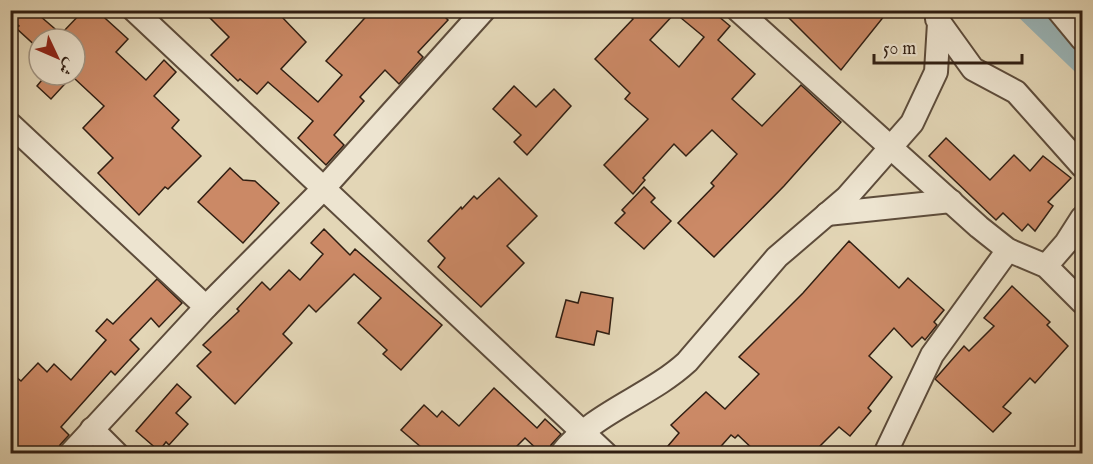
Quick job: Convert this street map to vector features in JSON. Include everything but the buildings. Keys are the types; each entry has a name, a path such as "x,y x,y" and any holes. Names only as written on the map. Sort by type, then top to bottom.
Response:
{"street":[{"path":"134,10 606,453"},
{"path":"70,453 206,307 324,188 484,10"},
{"path":"738,10 891,149 1008,250 1046,266 1083,302"},
{"path":"1058,10 1083,39"},
{"path":"561,453 582,430 674,374 724,321 790,244 827,214 891,149 912,123 930,89 936,72 935,17"},
{"path":"935,17 973,69 1016,92 1083,166"},
{"path":"11,125 206,307"},
{"path":"827,214 951,201"},
{"path":"1046,266 1074,243 1083,218"},
{"path":"885,453 932,355 1008,250"},
{"path":"92,429 117,453"}],"waterway":[{"path":"1026,10 1082,64"}]}
